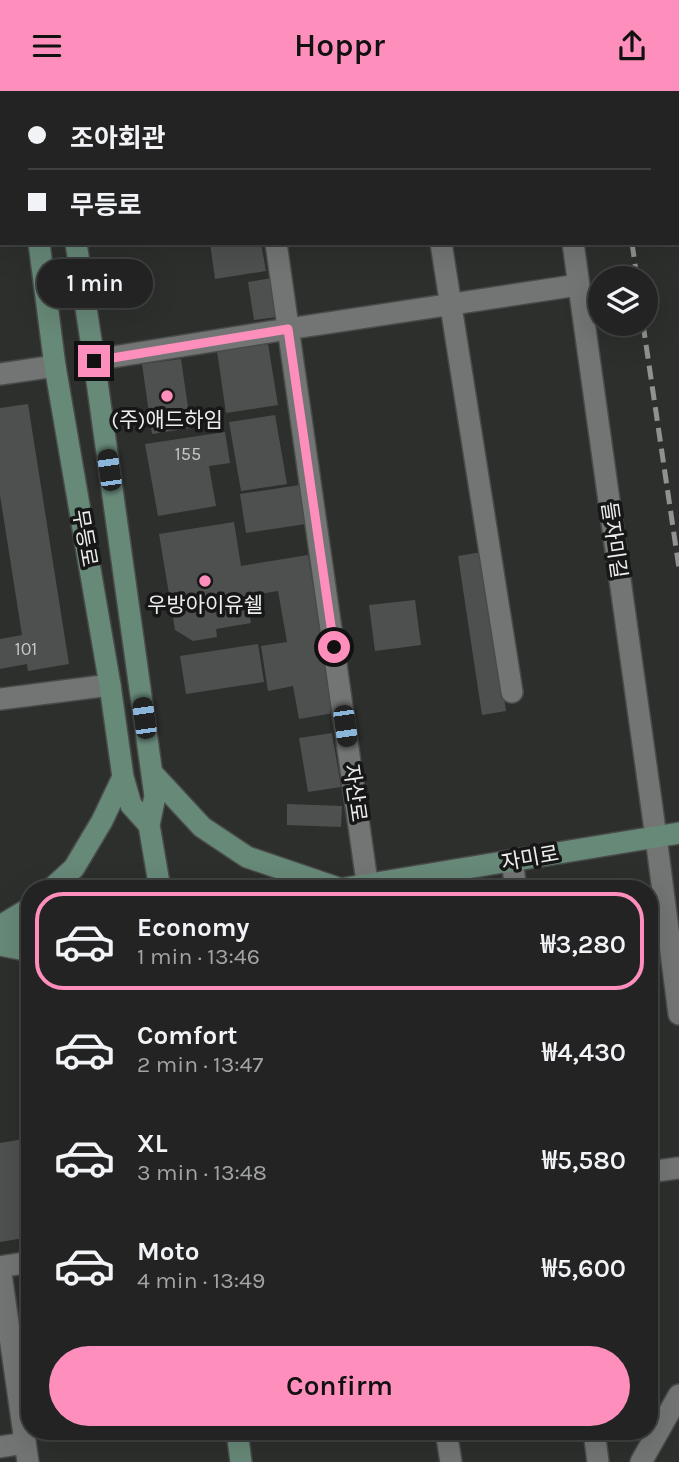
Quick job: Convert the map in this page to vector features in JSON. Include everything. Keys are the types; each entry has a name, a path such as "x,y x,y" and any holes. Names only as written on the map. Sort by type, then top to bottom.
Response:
{"street":[{"name":"무등로","path":"39,245 55,366 110,685 123,777 131,805 149,825"},
{"name":"무등로","path":"76,245 155,796 149,825 158,880"},
{"name":"자산로","path":"275,245 367,880"},
{"path":"441,245 512,692"},
{"name":"들자미길","path":"573,245 679,1014"},
{"path":"94,361 578,285"},
{"path":"0,374 55,366"},
{"path":"0,699 110,685"},
{"path":"152,773 202,827 247,857 315,880"},
{"path":"61,880 75,868 123,777"},
{"name":"자미로","path":"407,880 679,833"},
{"path":"512,861 515,880"},
{"path":"0,926 21,913"},
{"path":"0,937 21,934"},
{"path":"0,944 21,949"},
{"path":"658,1171 679,1168"},
{"path":"21,1264 0,1267 21,1412"},
{"path":"658,1432 679,1395"},
{"path":"238,1440 241,1462"},
{"path":"447,1440 451,1462"},
{"path":"595,1440 598,1462"},
{"path":"641,1462 653,1440"},
{"path":"0,1447 27,1453"}],"building":[{"path":"210,245 261,245 266,271 215,279"},
{"path":"272,278 277,317 254,320 248,282"},
{"path":"268,344 278,405 226,413 217,351"},
{"name":"(주)애드하임","path":"181,359 191,428 152,434 142,364"},
{"path":"28,404 69,664 28,671 27,664 0,669 0,639 22,635 0,495 0,408"},
{"path":"275,415 287,484 241,491 229,422"},
{"path":"225,432 230,463 209,466 216,506 158,516 145,444"},
{"path":"300,485 306,524 246,533 240,494"},
{"path":"234,522 241,566 308,555 334,713 299,719 293,686 268,691 261,646 287,642 278,591 246,596 251,623 216,629 217,637 193,641 175,630 159,534"},
{"path":"482,552 506,711 482,715 458,556"},
{"path":"415,600 421,645 375,651 369,605"},
{"path":"258,644 264,682 186,694 180,656"},
{"path":"332,733 341,787 308,792 299,738"},
{"path":"287,804 342,806 341,827 287,825"},
{"path":"21,1140 21,1238 0,1242 0,1143"}],"railway":[{"path":"632,245 635,266"},
{"path":"645,336 679,568"}],"place":[{"name":"(주)애드하임","path":"167,396"},
{"name":"우방아이유쉘","path":"205,581"}],"route":[{"path":"94,361 288,329 334,647"}]}
